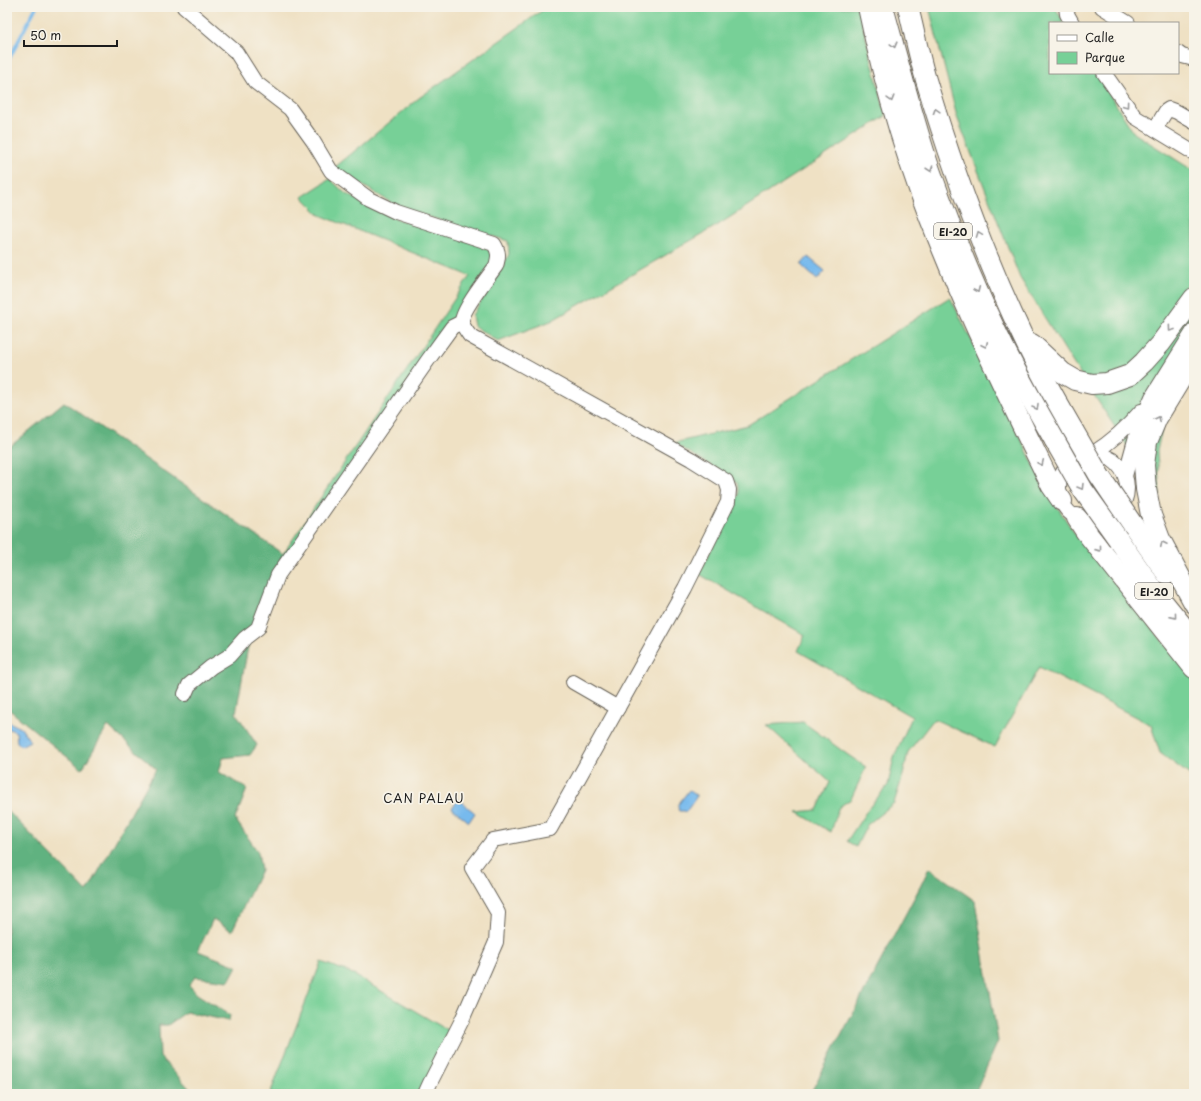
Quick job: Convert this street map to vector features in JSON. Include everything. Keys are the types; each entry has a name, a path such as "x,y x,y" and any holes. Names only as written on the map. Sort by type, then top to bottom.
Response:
{"highway":[{"path":"868,7 878,53 897,121 921,194 941,246 963,300 1051,485 1062,502"},
{"name":"EI-20","path":"883,7 903,82 930,168 948,219 995,330 1023,385 1083,490 1155,592 1194,640"},
{"name":"EI-20","path":"908,7 926,80 952,160 985,251 1022,334 1047,385 1099,475 1170,578 1194,608"},
{"path":"1022,334 1063,373 1074,380 1092,384 1107,383 1130,375 1144,362 1161,343 1194,298"},
{"path":"1194,357 1157,418 1147,442 1144,465 1146,489 1151,515 1160,539 1194,603"},
{"path":"1076,518 1194,668"}],"street":[{"path":"184,7 236,52 255,82 290,109 313,141 331,171 369,199 396,212 494,244 498,250 499,257 496,266 464,312 462,322 470,336 691,459 726,481 729,490 728,502 685,588 550,829 493,840 472,868 498,913 496,942 462,1020 425,1094"},
{"path":"1066,7 1067,14 1071,22"},
{"path":"1102,7 1126,22"},
{"path":"1179,54 1194,59"},
{"path":"1105,74 1135,118 1194,153"},
{"path":"1155,129 1166,111 1169,109 1194,122"},
{"path":"185,694 189,685 211,667 229,656 245,638 258,628 278,575 452,326 462,322"},
{"path":"1092,454 1108,458 1118,465 1125,476 1127,488 1125,501 1115,515 1102,521 1088,522 1076,518 1062,502 1060,485 1065,470 1072,462 1081,457 1092,454 1116,438 1131,423 1152,397 1194,330"},
{"path":"1125,476 1138,428 1152,397"},
{"path":"573,682 618,708"}],"green space":[{"path":"547,7 858,7 886,116 718,225 551,321 498,341 474,326 472,315 493,284 509,254 508,241 400,208 334,168 419,98"},
{"path":"929,7 1055,7 1063,22 1049,22 1049,74 1097,74 1134,133 1194,171 1194,278 1182,290 1194,300 1194,371 1163,423 1157,451 1160,496 1073,363 1020,278 957,117"},
{"path":"330,179 346,194 400,220 477,244 491,251 492,261 480,281 274,576 283,554 470,276 320,215 302,197"},
{"path":"950,297 1047,491 1075,534 1174,655 1194,676 1194,778 1160,753 1151,725 1039,667 995,747 934,719 908,752 903,775 894,803 867,825 856,847 847,841 868,809 888,785 894,757 912,717 798,651 805,635 699,574 739,494 737,482 674,443 748,425"},
{"path":"64,402 283,554 249,641 236,713 257,745 250,755 223,758 219,772 247,789 235,819 258,852 261,870 232,931 213,919 198,951 237,966 229,981 195,977 189,985 197,994 230,1015 229,1021 186,1012 168,1025 159,1025 160,1057 189,1088 189,1094 7,1094 7,810 87,892 156,769 108,726 82,769 7,708 7,449"},
{"path":"803,722 866,767 851,799 839,807 831,832 797,812 817,810 830,782 766,725"},
{"path":"929,868 975,901 998,1041 975,1094 810,1094 921,885"},
{"path":"321,962 349,972 449,1031 422,1094 270,1094"}],"water":[{"path":"808,257 825,271 817,280 801,265"},
{"path":"7,721 21,728 30,741 21,746 17,742 16,732 7,728"},
{"path":"689,790 697,796 686,812 679,811 679,807 677,806"},
{"path":"458,799 475,813 469,822 452,808"}],"waterway":[{"path":"7,63 36,7"}],"district":[{"name":"CAN PALAU","path":"424,798"}]}
